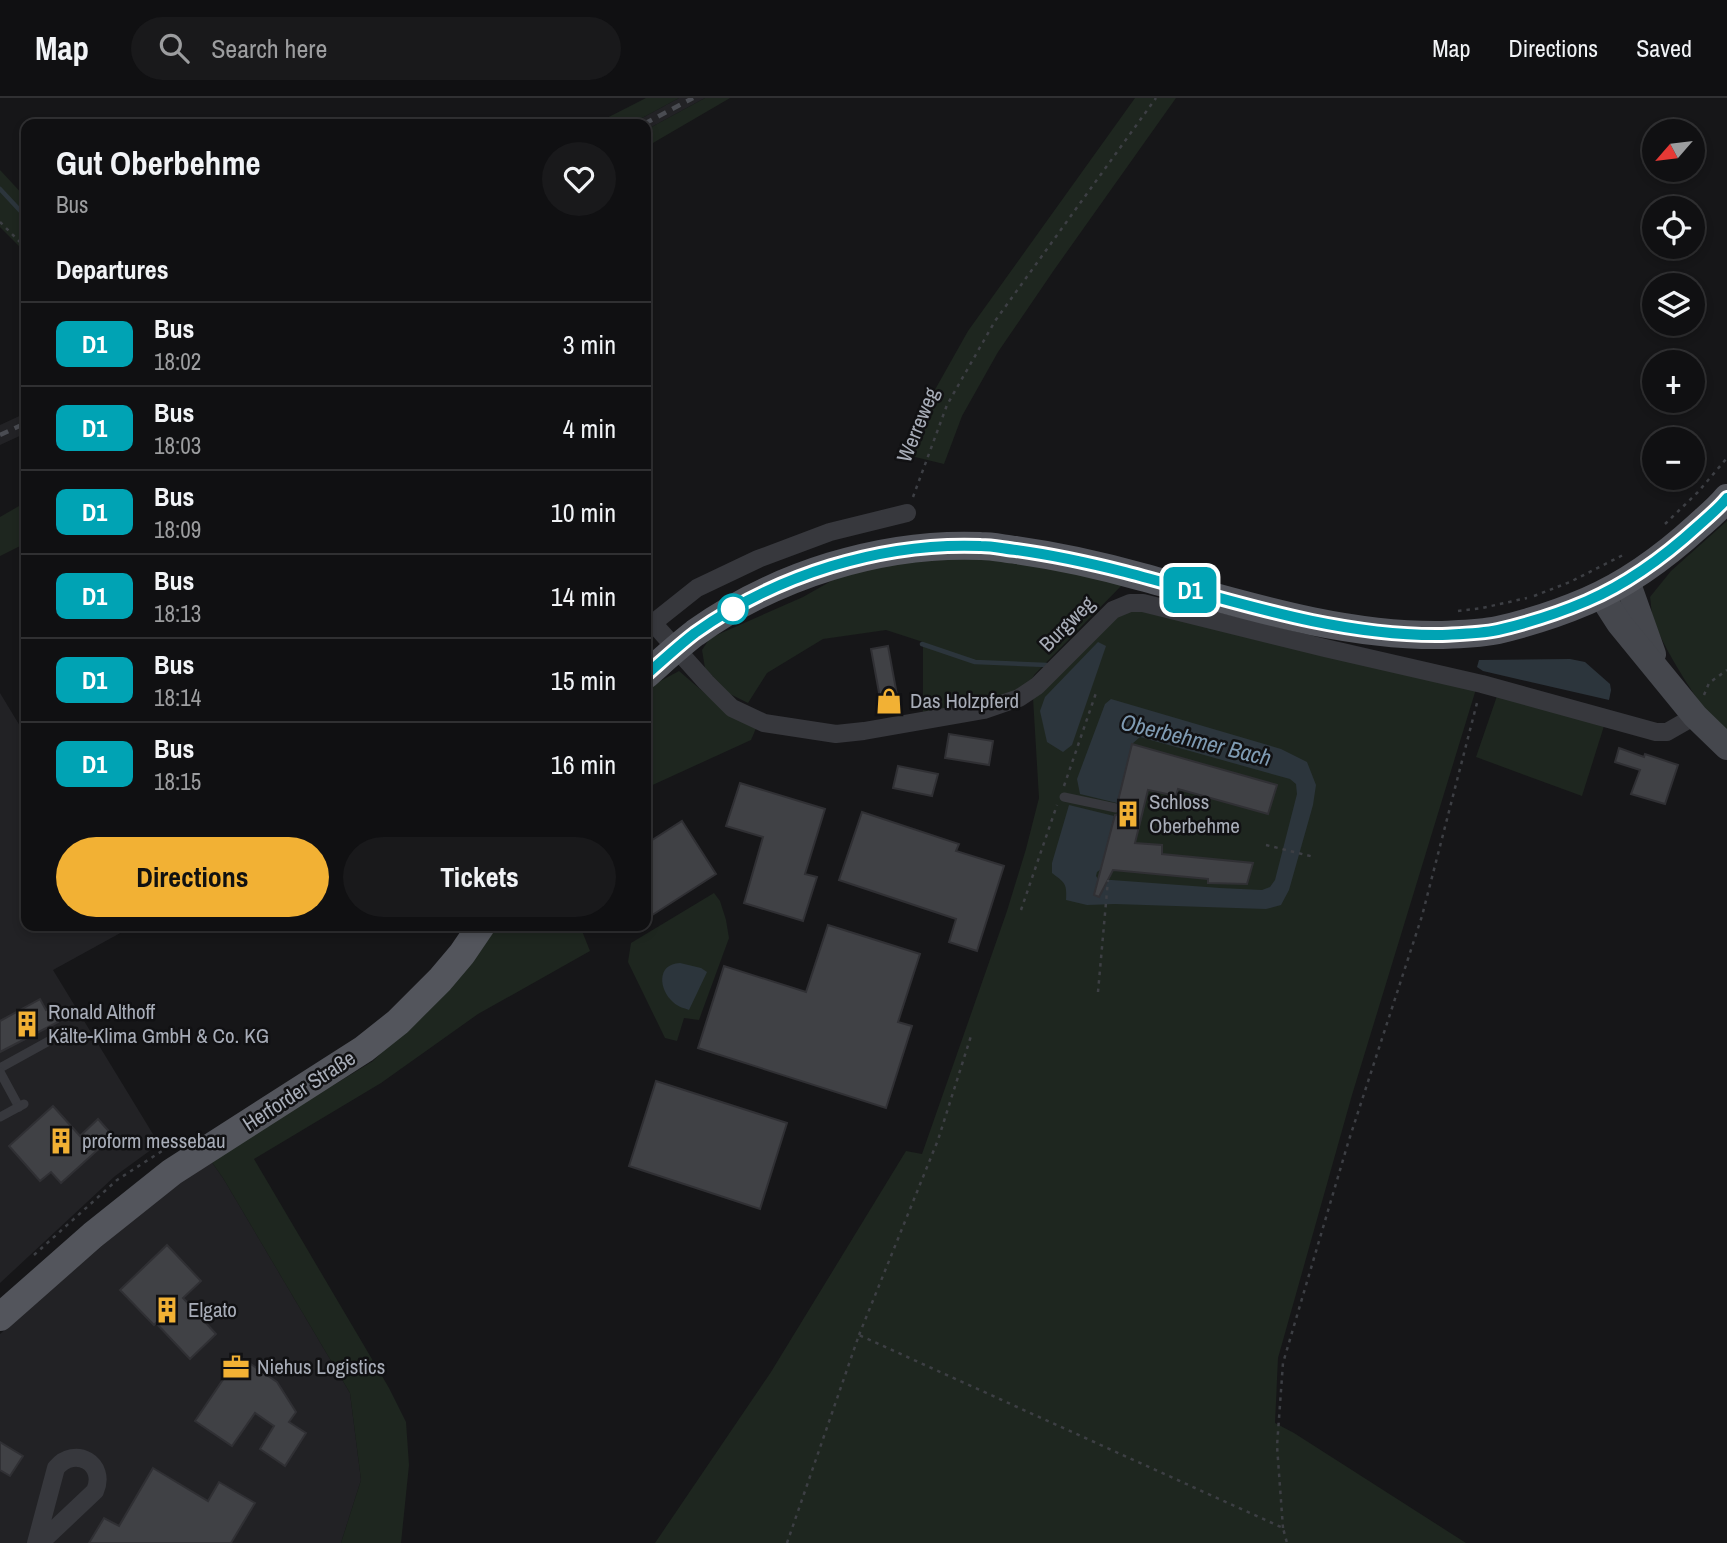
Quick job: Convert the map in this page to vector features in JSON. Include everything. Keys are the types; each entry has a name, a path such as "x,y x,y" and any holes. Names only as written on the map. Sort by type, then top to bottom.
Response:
{"main road":[{"path":"651,671 696,633 734,608 769,591 841,563 938,546 983,546 1073,559 1327,625 1417,635 1496,631 1569,609 1627,581 1671,551 1727,498"},
{"path":"1627,581 1662,675 1689,720 1727,747"},
{"path":"1601,595 1619,623 1662,675"},
{"name":"Herforder Straße","path":"0,1317 93,1235 172,1172 364,1049 398,1022 440,981 478,931"}],"street":[{"path":"651,624 697,588 758,559 830,532 907,513"},
{"name":"Burgweg","path":"676,649 732,708 764,723 835,734 984,710 1019,698 1037,686 1113,610 1130,603 1143,603 1482,684 1656,732 1667,732 1689,720"},
{"path":"651,628 676,649"},
{"path":"70,1458 89,1462 97,1472 95,1492 38,1543 56,1468 70,1458"}],"lane":[{"path":"1064,797 1116,808"},
{"path":"0,1117 21,1105 0,1070 58,1036"}],"path":[{"name":"Werreweg","path":"907,513 947,405 995,321 1156,98"},
{"path":"0,222 21,243"},
{"path":"1661,527 1698,492 1727,458"},
{"path":"1457,611 1530,597 1570,582 1628,552"},
{"path":"1689,720 1709,684 1727,670"},
{"path":"1287,1543 1283,1528 1277,1446 1283,1363 1348,1143 1422,916 1482,684"},
{"path":"1266,845 1314,857"},
{"path":"1098,992 1108,880"},
{"path":"787,1543 859,1335 938,1140 971,1036"},
{"path":"859,1335 1283,1528"}],"shaded area":[{"path":"646,98 679,98 640,119 605,119"},
{"path":"679,98 705,98 651,127 651,119 640,119"},
{"path":"705,98 730,98 651,144 651,127"},
{"path":"1135,98 1176,98 998,352 962,416 944,464 911,456 932,395 968,331"},
{"path":"0,170 21,193 21,248 0,227"},
{"path":"21,415 21,435 0,445 0,425"},
{"path":"21,505 21,546 0,556 0,517"},
{"path":"1727,521 1727,737 1695,696 1673,660 1656,627 1650,597 1671,571"},
{"path":"979,558 1052,566 1123,584 1028,684 1008,694 978,702 923,712 923,642 886,630 823,639 767,673 748,703 730,694 705,668 702,650 710,638 803,597 840,576 905,562"},
{"path":"1132,608 1476,689 1352,1095 1278,1358 1275,1423 1466,1543 655,1543 771,1372 906,1151 922,1154 1007,911 1039,798 1033,698 1105,624"},
{"path":"679,671 729,714 757,726 751,740 651,786 653,685"},
{"path":"0,693 21,728 21,931 124,931 53,970 159,1144 115,1176 0,1283"},
{"path":"1497,696 1604,726 1582,796 1476,757"},
{"path":"714,893 720,901 726,920 729,938 699,1020 684,1018 677,1041 665,1038 628,962 631,943"},
{"path":"488,931 582,931 590,951 478,1014 381,1083 254,1159 389,1388 406,1422 409,1465 401,1543 341,1543 361,1480 350,1393 209,1158 373,1061 463,973"},
{"path":"209,1158 350,1393 361,1480 341,1543 0,1543 0,1334 161,1195"}],"water":[{"path":"1098,642 1106,646 1072,745 1063,752 1047,742 1040,711 1045,697"},
{"path":"1570,659 1585,662 1610,684 1609,700 1483,671 1477,667 1479,660"},
{"path":"1111,699 1281,749 1307,762 1316,785 1313,805 1289,890 1281,905 1266,909 1087,905 1066,900 1065,887 1052,873 1052,863 1069,805 1114,816 1101,869 1097,872 1098,879 1262,890 1270,887 1275,880 1297,794 1296,784 1290,779 1140,737 1132,744 1117,803 1080,794 1077,779 1105,704"},
{"path":"680,963 707,972 689,1010 673,1002 663,985 662,978 667,968"}],"building":[{"path":"888,646 899,706 882,709 871,649"},
{"path":"949,734 993,741 989,765 945,758"},
{"name":"Schloss Oberbehme","path":"1132,744 1277,785 1268,814 1178,789 1176,796 1148,790 1135,843 1162,845 1162,854 1253,863 1247,884 1208,883 1208,879 1113,870 1099,897 1094,895 1115,815 1123,810 1118,801"},
{"path":"1619,748 1678,765 1665,804 1631,794 1640,770 1615,762"},
{"path":"898,766 938,774 932,796 893,788"},
{"path":"740,783 825,809 805,874 817,877 803,921 744,903 763,837 726,826"},
{"path":"862,812 959,844 956,851 1004,866 977,951 949,942 956,919 839,880"},
{"path":"682,821 716,874 651,916 651,841"},
{"path":"828,925 920,954 898,1022 912,1026 886,1108 698,1048 724,966 806,992"},
{"name":"Ronald Althoff Kälte-Klima GmbH & Co. KG","path":"40,999 46,1010 50,1008 58,1022 0,1052 0,1021"},
{"path":"656,1081 787,1123 760,1209 629,1166"},
{"name":"proform messebau","path":"53,1106 80,1136 98,1119 113,1136 61,1183 51,1172 40,1181 9,1146"},
{"name":"Elgato","path":"167,1245 201,1281 183,1298 216,1334 190,1359 120,1290"},
{"path":"239,1356 277,1382 296,1412 289,1422 306,1433 285,1466 260,1449 274,1426 255,1413 232,1446 195,1421"},
{"path":"0,1442 23,1456 10,1476 0,1470"},
{"path":"153,1468 208,1501 219,1482 255,1503 231,1543 89,1543 104,1518 119,1526"}],"waterway":[{"name":"Oberbehmer Bach","path":"0,189 21,212"},
{"name":"Oberbehmer Bach","path":"922,644 975,662 1047,665"}],"railway":[{"path":"651,120 693,98"},
{"path":"0,435 21,425"}],"bus line":[{"name":"D1","path":"651,671 696,633 734,608 769,591 841,563 938,546 983,546 1073,559 1327,625 1417,635 1496,631 1569,609 1615,588 1671,551 1727,498"}],"place":[{"name":"Das Holzpferd","path":"889,701"},
{"name":"Schloss Oberbehme","path":"1128,814"},
{"name":"Ronald Althoff Kälte-Klima GmbH & Co. KG","path":"27,1024"},
{"name":"proform messebau","path":"61,1141"},
{"name":"Elgato","path":"167,1310"},
{"name":"Niehus Logistics","path":"236,1367"}]}
